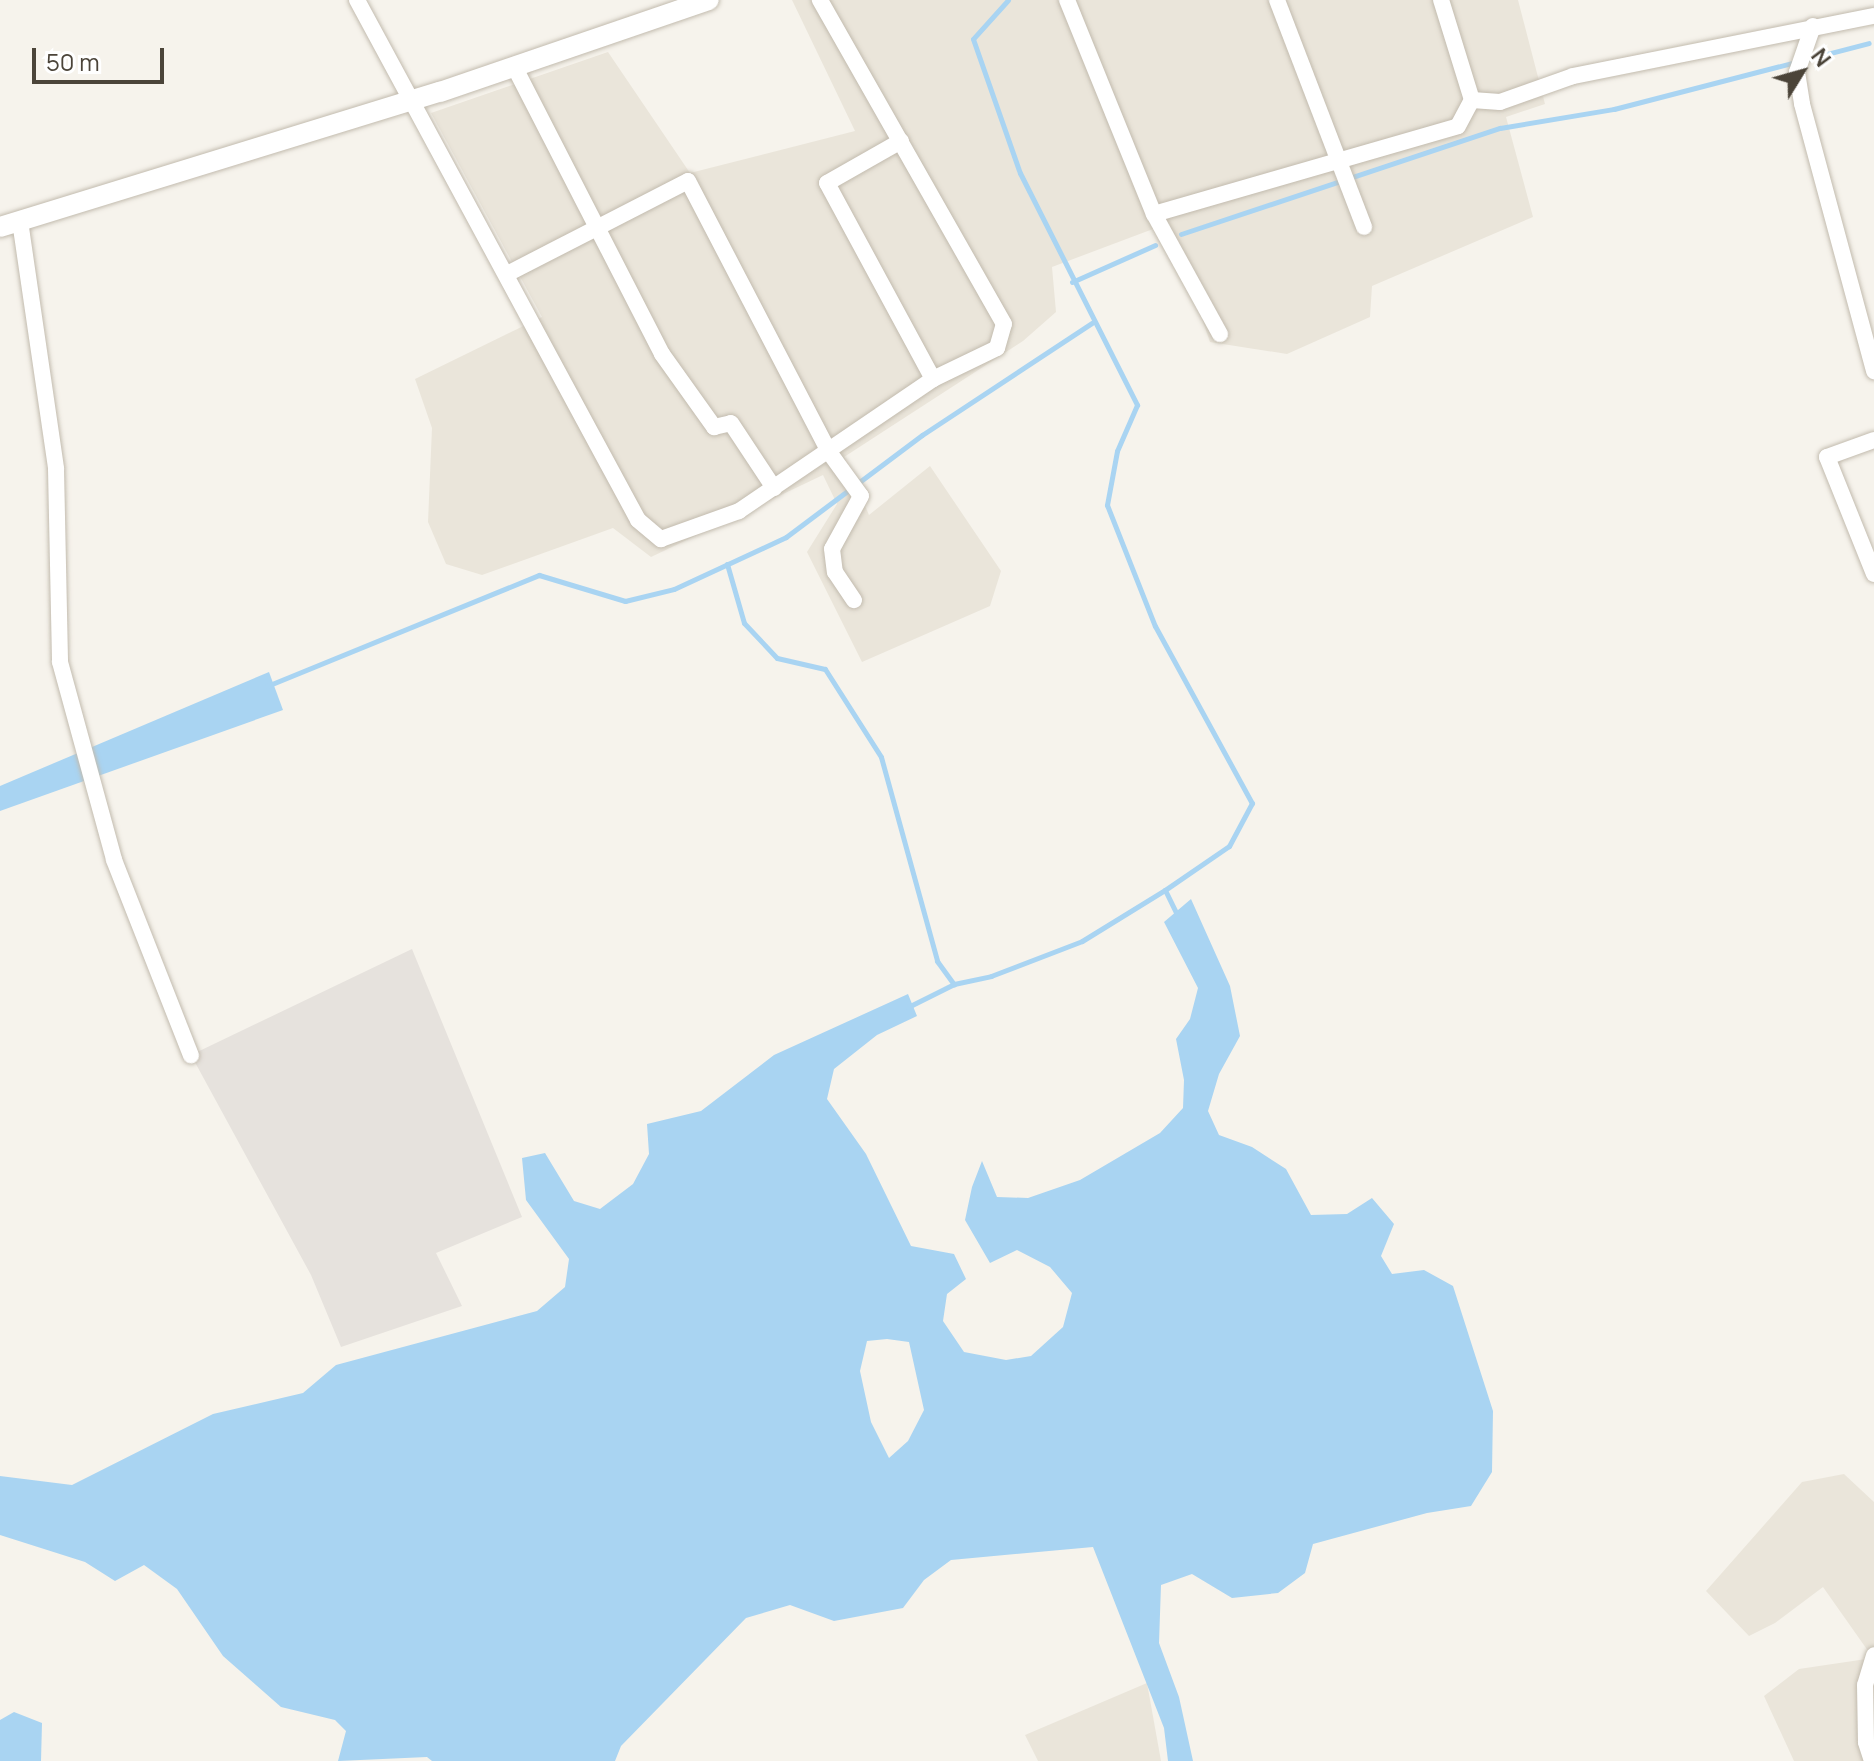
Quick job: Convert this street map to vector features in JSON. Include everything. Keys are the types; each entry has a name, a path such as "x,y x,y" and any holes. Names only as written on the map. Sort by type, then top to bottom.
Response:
{"street":[{"path":"357,0 410,101 509,273 638,520 661,539 739,511 933,379 997,348 1004,324 820,0"},
{"path":"191,1055 114,860 60,662 56,469 10,224 410,101 709,0"},
{"path":"1067,0 1154,214 1220,334"},
{"path":"1277,0 1364,227"},
{"path":"1154,214 1458,126 1472,100 1441,0"},
{"path":"1472,100 1500,102 1573,76 1874,16"},
{"path":"1813,26 1797,72 1802,104 1874,371"},
{"path":"514,66 600,226 662,354 714,427 731,423 774,488"},
{"path":"901,141 827,183 933,379"},
{"path":"509,273 688,181 829,452 861,496 832,549 835,572 854,600"},
{"path":"1874,440 1827,457 1874,574"},
{"path":"1872,1761 1866,1742 1865,1685 1874,1655"}],"shaded area":[{"path":"792,0 1518,0 1545,104 1506,117 1533,217 1372,286 1370,317 1287,354 1210,342 1169,223 1052,267 1056,312 1023,341 844,457 869,515 930,466 1001,571 990,606 862,662 807,552 837,504 823,475 651,557 613,528 482,575 446,564 428,522 432,428 415,379 542,317 431,113 608,52 690,173 855,131"},
{"path":"412,949 522,1217 436,1253 462,1306 341,1347 311,1275 191,1055"},
{"path":"1844,1474 1874,1502 1874,1761 1794,1761 1764,1696 1799,1669 1873,1658 1823,1587 1775,1623 1749,1636 1706,1591 1802,1482"},
{"path":"1147,1683 1161,1761 1038,1761 1025,1735"}],"water":[{"path":"269,672 283,710 0,811 0,786"},
{"path":"1191,899 1230,986 1240,1036 1219,1074 1208,1111 1219,1135 1252,1147 1286,1169 1311,1215 1347,1214 1372,1198 1394,1224 1381,1256 1392,1274 1424,1270 1453,1286 1493,1411 1492,1472 1471,1506 1427,1513 1313,1544 1305,1573 1278,1593 1232,1598 1192,1574 1161,1585 1159,1643 1179,1697 1193,1761 1168,1761 1164,1728 1093,1547 951,1560 924,1580 903,1608 834,1621 790,1605 746,1618 621,1746 615,1761 432,1761 427,1757 338,1761 346,1731 335,1720 281,1707 223,1656 177,1589 144,1565 115,1581 85,1562 0,1535 0,1476 72,1485 213,1414 303,1393 336,1365 537,1311 565,1287 569,1259 526,1200 522,1158 545,1153 574,1201 600,1209 633,1184 649,1154 647,1124 701,1111 774,1055 908,994 917,1016 877,1035 834,1069 827,1099 866,1154 911,1246 954,1254 966,1279 947,1294 943,1321 964,1352 1006,1360 1031,1356 1063,1327 1072,1293 1050,1267 1017,1250 990,1263 965,1220 972,1187 982,1161 997,1197 1028,1198 1080,1180 1160,1133 1183,1108 1184,1080 1176,1039 1190,1019 1198,988 1164,922","holes":["887,1339 909,1342 924,1410 908,1441 889,1458 871,1422 860,1371 867,1341"]},
{"path":"14,1712 42,1723 41,1761 0,1761 0,1720"}],"waterway":[{"path":"1008,0 973,39 1020,173 1137,405 1117,451 1107,505 1155,626 1252,803 1229,846 1165,890 1178,917"},
{"path":"1181,234 1500,128 1614,109 1869,43"},
{"path":"1072,282 1155,245"},
{"path":"267,686 539,575 625,601 674,589 786,537 922,435 1092,323"},
{"path":"727,564 744,623 777,658 825,669 881,757 937,961 954,984 991,976 1082,941 1165,890"},
{"path":"908,1007 954,984"}]}
